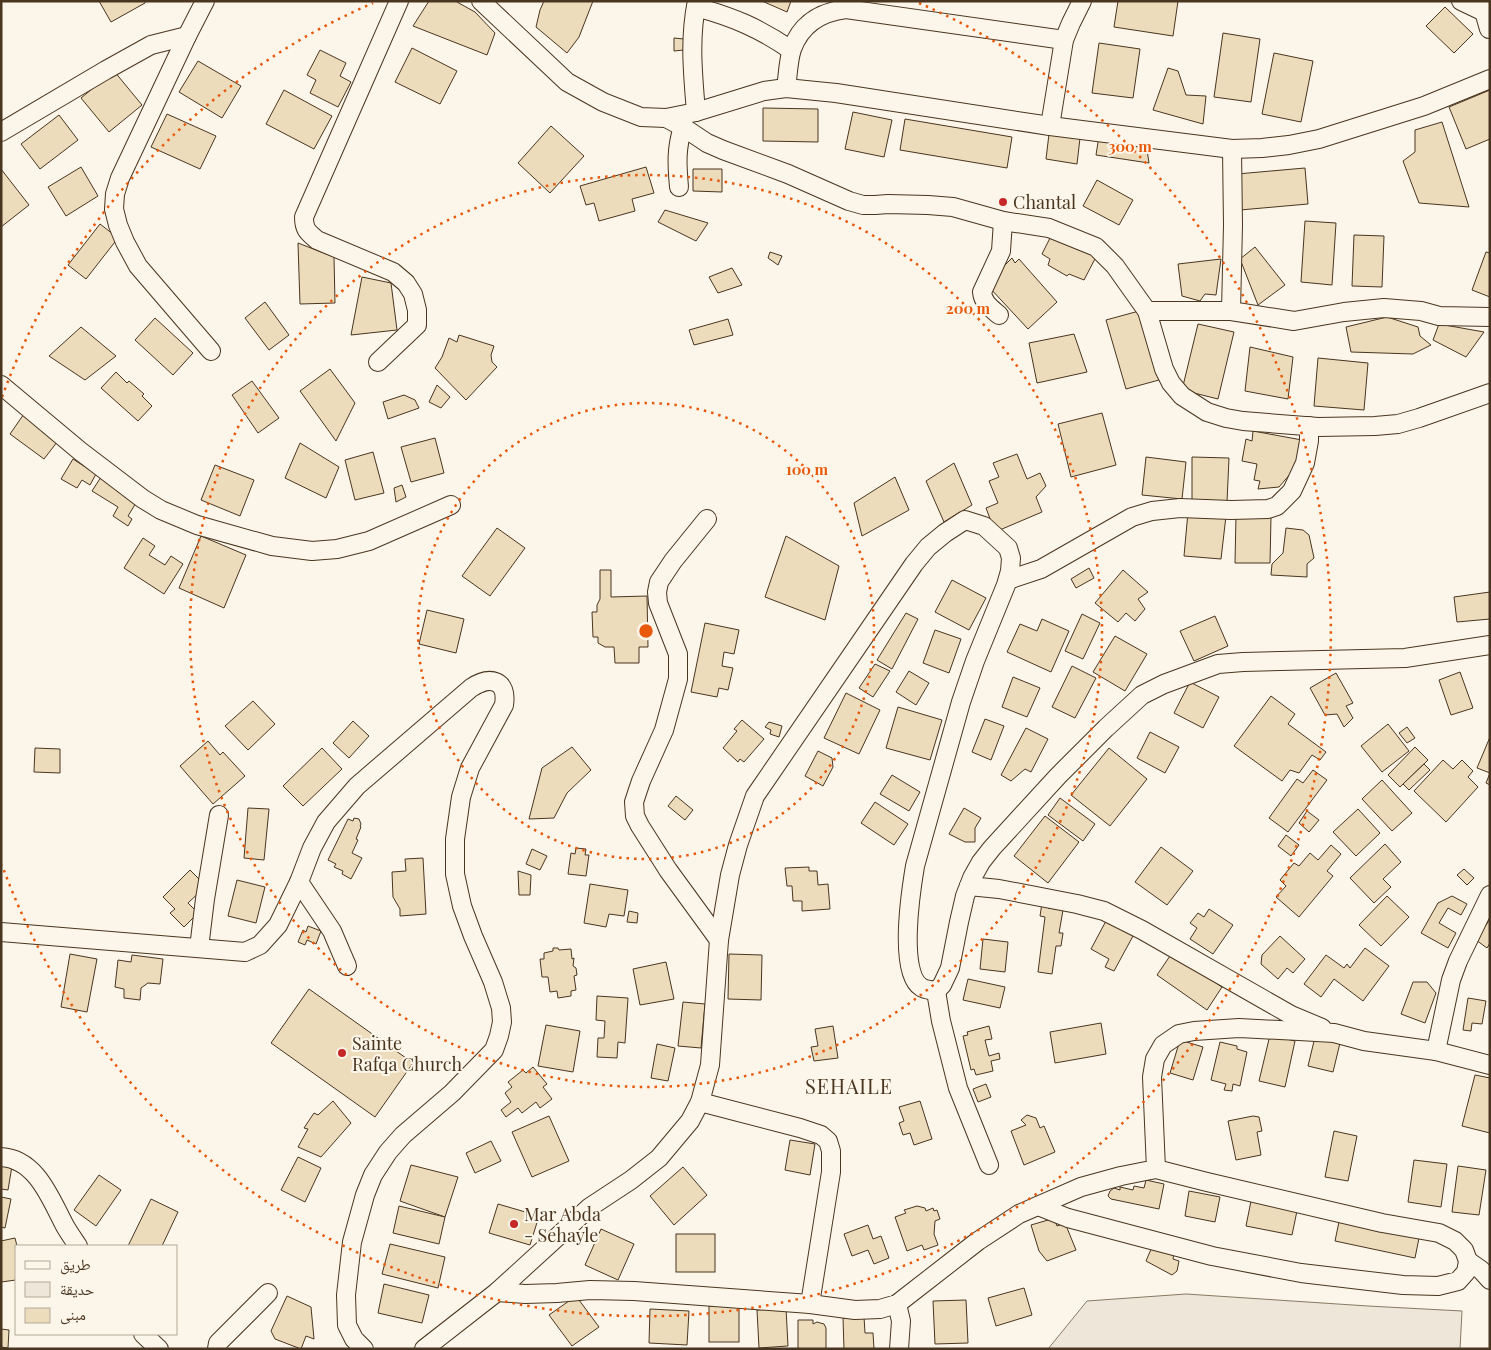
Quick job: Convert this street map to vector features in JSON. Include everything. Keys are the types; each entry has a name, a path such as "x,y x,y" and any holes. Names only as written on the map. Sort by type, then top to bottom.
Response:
{"street":[{"path":"205,1 120,178 115,194 114,209 125,242 138,266 210,351"},
{"path":"378,362 417,325 417,310 413,294 406,282 393,272 317,240 304,226 304,218 399,1"},
{"path":"481,1 567,82 603,102 641,117 666,118 696,112 764,91 786,88 836,93 1050,126 1232,149 1262,148 1319,139 1424,106 1490,78"},
{"path":"1050,126 1064,40 1082,1"},
{"path":"1461,1 1487,20"},
{"path":"696,112 692,56 692,31 696,4 749,24 772,36 792,50"},
{"path":"786,88 792,50 797,39 806,26 832,10 846,9 1064,40"},
{"path":"1,132 151,45 187,36"},
{"path":"666,118 707,143 788,174 849,201 863,205 928,204 953,207 1003,221 1048,228 1096,247 1115,266 1147,311 1164,369 1171,383 1182,396 1207,412 1226,418 1310,426 1350,427 1398,424 1490,393"},
{"path":"679,187 677,154 683,127"},
{"path":"1231,312 1232,149"},
{"path":"999,315 986,304 982,298 982,292 1002,251 1003,221"},
{"path":"1147,311 1231,312 1294,321 1351,311 1384,308 1412,310 1439,316 1490,317"},
{"path":"1,385 80,451 143,499 161,510 197,525 272,546 312,551 337,549 369,541 451,505"},
{"path":"1008,580 1041,569 1132,517 1152,511 1180,508 1268,509 1277,506 1292,491 1305,462 1310,426"},
{"path":"707,519 673,561 659,582 657,592 658,603 678,654 678,679 664,730 641,781 634,802 635,816 649,841 719,940"},
{"path":"424,1349 497,1292 590,1208 659,1158 690,1121 700,1102 710,1065 719,940 730,875 755,796 914,564 928,547 945,532 965,520 984,526 1008,548 1011,558 1008,580 975,661 961,702 922,840 911,892 907,947 910,967 914,980 920,987 936,991"},
{"path":"936,991 942,985 950,968 959,922 969,886 981,862 1058,776 1142,695 1164,684 1218,664 1405,658 1490,645"},
{"path":"1,932 244,952 260,945 278,925 299,882 312,848 326,822 357,786 471,688 486,680 499,684 506,696 504,705 470,768 461,797 456,839 455,874 462,906 493,982 501,1008 502,1022 494,1050 452,1094 402,1135 373,1174 352,1242 346,1295 347,1325 354,1339 362,1348"},
{"path":"199,948 218,815"},
{"path":"299,882 332,931 346,966"},
{"path":"969,886 999,889 1104,911 1159,939 1291,1015 1334,1033 1364,1041 1436,1051 1490,1064"},
{"path":"1436,1051 1451,980 1458,961 1490,895"},
{"path":"936,991 941,1021 958,1088 989,1165"},
{"path":"1156,1168 1152,1077 1155,1059 1163,1045 1179,1034 1194,1031 1239,1028 1334,1033"},
{"path":"700,1102 800,1128 821,1135 828,1141 832,1151 831,1172 810,1304"},
{"path":"1,1157 8,1157 21,1163 34,1174 46,1190 77,1245"},
{"path":"497,1292 526,1294 590,1290 634,1291 810,1304 863,1310 880,1309 897,1304 978,1241 1019,1214 1081,1187 1156,1168 1207,1182 1382,1223 1439,1234 1455,1241 1464,1250 1468,1261 1466,1272 1458,1281 1438,1286 1403,1285 1301,1273 1212,1256 1068,1218 1038,1206"},
{"path":"1468,1261 1481,1270 1490,1280"},
{"path":"217,1349 218,1343 268,1293"},
{"path":"897,1304 901,1320 899,1349"},
{"path":"144,1335 159,1349"}],"green space":[{"path":"1186,1294 1462,1311 1460,1349 1048,1349 1087,1301"}],"building":[{"path":"99,1 145,1 145,3 111,22"},
{"path":"429,1 458,1 475,12 495,33 487,55 413,26"},
{"path":"544,1 593,1 579,37 567,53 536,27"},
{"path":"762,1 791,1 787,12"},
{"path":"1118,1 1178,1 1173,36 1114,27"},
{"path":"1445,7 1473,34 1454,53 1426,26"},
{"path":"1223,33 1260,39 1251,102 1214,97"},
{"path":"674,38 684,39 684,50 674,51"},
{"path":"1099,43 1140,49 1133,98 1092,93"},
{"path":"412,48 457,71 440,104 395,82"},
{"path":"320,50 346,63 340,76 351,82 338,107 310,93 316,80 307,75"},
{"path":"1274,53 1313,61 1301,122 1262,114"},
{"path":"198,61 241,86 222,118 179,92"},
{"path":"1168,68 1178,71 1186,95 1206,96 1203,124 1153,110"},
{"path":"114,71 142,105 109,132 81,98"},
{"path":"284,90 332,116 314,149 266,124"},
{"path":"1490,90 1490,139 1466,149 1449,107"},
{"path":"763,108 818,109 818,142 763,141"},
{"path":"853,112 892,120 884,157 845,149"},
{"path":"167,114 216,136 200,169 151,147"},
{"path":"59,115 78,140 40,169 21,144"},
{"path":"905,119 1012,137 1007,168 900,150"},
{"path":"1442,122 1469,207 1419,203 1403,161 1415,152 1415,130"},
{"path":"551,126 584,156 550,193 518,163"},
{"path":"1049,134 1080,138 1077,164 1046,159"},
{"path":"1099,136 1146,143 1149,163 1096,155"},
{"path":"81,167 98,196 66,216 48,187"},
{"path":"646,167 654,193 632,199 635,211 599,221 594,203 586,205 580,186"},
{"path":"1305,168 1308,204 1240,210 1237,174"},
{"path":"1,169 29,205 1,227"},
{"path":"693,169 722,169 722,192 693,191"},
{"path":"1097,180 1133,200 1119,225 1083,206"},
{"path":"665,210 708,223 696,241 658,222"},
{"path":"1305,221 1336,223 1332,285 1301,282"},
{"path":"100,224 118,238 86,279 68,265"},
{"path":"1052,234 1098,253 1084,280 1069,274 1067,276 1048,265 1050,259 1042,254"},
{"path":"1354,235 1384,236 1382,287 1352,286"},
{"path":"298,243 334,257 335,303 300,304"},
{"path":"1255,247 1285,285 1258,305 1240,259"},
{"path":"770,252 782,256 778,265 768,258"},
{"path":"1486,252 1490,253 1490,297 1472,290"},
{"path":"1012,258 1015,263 1019,259 1057,302 1028,329 989,287 1002,268"},
{"path":"1221,259 1216,295 1205,294 1200,301 1182,296 1178,264"},
{"path":"732,268 742,285 718,293 709,277"},
{"path":"362,277 391,283 397,330 351,335"},
{"path":"265,302 289,335 269,350 245,318"},
{"path":"1139,311 1159,380 1126,389 1106,320"},
{"path":"1387,317 1418,327 1420,336 1431,345 1413,354 1351,352 1346,327"},
{"path":"155,318 193,353 173,375 135,340"},
{"path":"728,319 733,335 694,345 689,330"},
{"path":"1198,324 1234,332 1218,399 1182,390"},
{"path":"1439,324 1484,332 1466,357 1433,340"},
{"path":"81,327 116,356 85,380 49,356"},
{"path":"1074,334 1087,372 1037,383 1029,343"},
{"path":"459,335 494,346 491,355 492,362 497,367 466,400 435,368 442,357 449,338 457,342"},
{"path":"1250,347 1293,357 1288,399 1245,391"},
{"path":"1318,358 1368,363 1364,410 1314,406"},
{"path":"330,369 355,403 336,441 300,391"},
{"path":"116,372 127,383 129,381 144,394 142,396 152,406 138,421 101,388"},
{"path":"252,381 279,418 258,433 232,395"},
{"path":"437,385 450,397 441,408 429,402"},
{"path":"404,395 415,400 419,408 388,419 383,402"},
{"path":"26,411 61,437 44,459 10,434"},
{"path":"1102,413 1116,465 1071,477 1058,424"},
{"path":"1253,431 1302,440 1298,465 1279,487 1258,489 1260,481 1254,480 1257,464 1242,461 1246,439 1252,441"},
{"path":"435,438 444,473 411,482 401,447"},
{"path":"300,443 339,467 326,498 285,478"},
{"path":"373,452 384,493 355,500 345,460"},
{"path":"1017,454 1027,479 1040,473 1046,486 1036,497 1042,512 995,532 986,508 998,503 989,481 999,477 993,463"},
{"path":"1146,457 1186,462 1182,499 1142,495"},
{"path":"1192,457 1229,458 1227,502 1192,501"},
{"path":"73,459 96,474 90,485 82,480 77,488 61,479"},
{"path":"954,463 972,505 944,522 926,481"},
{"path":"215,465 254,480 240,516 201,500"},
{"path":"103,474 139,498 128,516 132,519 128,526 113,516 118,507 92,491"},
{"path":"895,477 909,510 862,536 854,503"},
{"path":"402,485 406,497 396,502 394,488"},
{"path":"1188,512 1226,516 1221,559 1184,556"},
{"path":"1236,516 1271,517 1270,563 1235,563"},
{"path":"497,528 525,548 490,596 462,576"},
{"path":"1286,528 1303,530 1309,535 1314,558 1307,564 1307,577 1271,575 1272,564 1283,553"},
{"path":"201,536 246,555 224,608 179,588"},
{"path":"786,536 839,566 825,620 765,597"},
{"path":"143,538 155,546 149,555 165,565 171,556 183,564 164,594 124,568"},
{"path":"1089,568 1094,578 1076,588 1071,579"},
{"path":"600,570 611,570 611,597 647,596 648,647 639,647 639,663 615,663 614,647 605,647 598,643 598,637 593,637 592,612 597,612 597,605 600,599"},
{"path":"1123,570 1148,592 1138,599 1145,609 1135,621 1126,613 1118,622 1095,603"},
{"path":"952,580 986,598 969,630 935,612"},
{"path":"1490,592 1490,619 1457,622 1454,597"},
{"path":"427,610 464,619 456,653 419,644"},
{"path":"906,613 918,619 892,669 877,660"},
{"path":"1082,614 1100,623 1083,659 1065,651"},
{"path":"1215,616 1228,646 1194,661 1180,631"},
{"path":"1042,619 1069,631 1051,672 1007,652 1020,624 1037,631"},
{"path":"705,623 739,630 734,654 724,652 722,666 733,668 728,690 719,688 717,697 691,692"},
{"path":"935,630 961,639 949,673 923,663"},
{"path":"1115,636 1147,654 1125,691 1093,672"},
{"path":"875,664 890,671 873,697 859,688"},
{"path":"1072,666 1096,678 1075,718 1052,707"},
{"path":"909,671 929,683 916,705 896,692"},
{"path":"1460,672 1473,708 1451,715 1439,680"},
{"path":"1336,673 1353,703 1346,706 1353,718 1344,727 1337,714 1325,715 1310,688"},
{"path":"1013,677 1040,688 1027,717 1002,707"},
{"path":"1190,682 1219,697 1203,728 1174,713"},
{"path":"846,693 880,710 859,754 824,738"},
{"path":"1271,696 1295,714 1288,724 1326,752 1320,760 1312,755 1299,773 1290,770 1282,781 1234,746"},
{"path":"253,701 275,724 248,750 225,726"},
{"path":"898,707 942,720 930,760 886,748"},
{"path":"985,719 1004,726 991,760 972,752"},
{"path":"742,720 764,739 744,762 740,759 738,762 723,748 737,731 734,729"},
{"path":"353,721 369,736 349,758 333,743"},
{"path":"769,722 782,726 779,737 770,734 771,730 765,727"},
{"path":"1388,724 1409,751 1382,772 1361,746"},
{"path":"1407,727 1415,738 1407,743 1399,733"},
{"path":"1026,728 1048,739 1031,772 1025,769 1011,781 1001,775"},
{"path":"1150,732 1179,747 1165,773 1137,758"},
{"path":"1490,737 1490,773 1477,768"},
{"path":"208,741 220,755 223,752 245,776 213,804 180,766"},
{"path":"572,747 591,770 567,793 554,818 529,819 542,768"},
{"path":"1415,747 1428,760 1400,787 1388,775"},
{"path":"35,748 60,749 60,773 34,772"},
{"path":"322,748 342,769 303,806 283,786"},
{"path":"1109,748 1147,779 1110,826 1071,795"},
{"path":"818,751 832,758 833,767 823,786 805,776"},
{"path":"1443,760 1453,769 1462,760 1473,771 1468,777 1478,787 1446,822 1414,791"},
{"path":"1424,764 1430,770 1409,790 1403,784"},
{"path":"1313,770 1327,780 1288,832 1269,818 1297,779 1303,783"},
{"path":"1490,773 1490,785 1486,783"},
{"path":"892,775 920,792 909,811 880,794"},
{"path":"1382,780 1412,813 1392,831 1362,799"},
{"path":"676,796 693,810 685,820 668,806"},
{"path":"1060,798 1095,824 1083,841 1048,815"},
{"path":"875,802 908,824 894,845 861,823"},
{"path":"248,808 269,809 264,860 244,858"},
{"path":"964,808 981,818 975,828 975,842 965,842 949,834"},
{"path":"1358,809 1380,833 1356,856 1333,832"},
{"path":"1307,811 1319,820 1309,832 1299,823"},
{"path":"1045,816 1079,842 1048,883 1014,856"},
{"path":"354,818 359,819 361,827 352,853 362,858 351,879 342,874 343,871 334,867 336,864 328,860 348,819 353,821"},
{"path":"1286,835 1299,845 1291,856 1278,846"},
{"path":"1385,844 1401,862 1383,879 1391,887 1374,903 1350,878"},
{"path":"1331,845 1341,854 1327,871 1333,876 1299,917 1276,897 1286,886 1280,880 1294,863 1299,866 1310,853 1318,860"},
{"path":"1161,847 1193,871 1167,905 1135,882"},
{"path":"576,848 586,849 585,855 589,855 586,876 568,874 571,853 575,854"},
{"path":"532,849 547,856 540,870 526,864"},
{"path":"423,858 426,914 400,916 400,909 393,897 392,872 406,871 405,859"},
{"path":"809,867 809,871 817,871 818,885 828,884 830,909 802,911 802,901 793,901 792,886 787,886 785,868"},
{"path":"1464,869 1474,878 1467,885 1457,875"},
{"path":"190,870 206,886 188,903 198,913 184,927 170,913 175,909 163,897"},
{"path":"518,871 531,875 530,895 519,895"},
{"path":"237,880 265,887 256,923 228,916"},
{"path":"590,884 628,890 624,916 609,914 606,927 584,923"},
{"path":"1387,896 1409,917 1381,946 1359,925"},
{"path":"1452,896 1467,904 1461,915 1448,908 1439,923 1456,933 1448,948 1421,933 1438,903"},
{"path":"1042,903 1049,904 1048,908 1063,910 1059,933 1063,933 1061,946 1056,946 1052,974 1038,972 1045,917 1040,916"},
{"path":"1209,909 1233,925 1213,954 1190,939 1197,928 1190,923 1198,913 1204,917"},
{"path":"629,911 638,913 637,923 627,922"},
{"path":"1490,919 1490,943 1487,948 1476,940"},
{"path":"1106,921 1133,936 1114,971 1105,967 1109,959 1091,949"},
{"path":"308,926 321,931 316,944 307,940 305,945 298,942 303,930 306,932"},
{"path":"1280,936 1305,959 1293,973 1287,968 1278,979 1261,964 1262,955"},
{"path":"983,939 1008,942 1005,972 980,969"},
{"path":"553,948 558,948 559,950 571,949 572,959 574,958 573,966 576,968 577,975 574,976 576,990 571,991 571,996 558,998 557,991 550,992 548,977 542,977 540,959 544,959 544,953 553,951"},
{"path":"1365,948 1389,966 1363,1001 1334,979 1321,997 1304,984 1326,955 1344,968 1347,964 1350,968"},
{"path":"1172,953 1222,987 1207,1010 1157,975"},
{"path":"70,954 97,959 87,1012 61,1007"},
{"path":"729,954 762,955 761,1000 728,999"},
{"path":"132,955 163,959 160,984 148,983 141,988 140,1000 124,998 124,989 115,987 118,960 131,962"},
{"path":"666,962 674,999 640,1005 633,969"},
{"path":"968,979 1005,987 1000,1008 963,1000"},
{"path":"1413,982 1427,982 1436,993 1425,1023 1401,1014"},
{"name":"Sainte Rafqa Church","path":"309,989 413,1063 375,1117 271,1043"},
{"path":"597,996 628,998 625,1043 618,1042 617,1058 597,1057 598,1038 604,1038 605,1021 596,1020"},
{"path":"1468,998 1486,1001 1482,1024 1472,1023 1471,1031 1463,1030"},
{"path":"683,1002 705,1004 701,1048 678,1046"},
{"path":"1101,1023 1106,1054 1055,1063 1050,1032"},
{"path":"546,1025 580,1031 573,1072 538,1066"},
{"path":"833,1026 838,1058 814,1061 811,1047 818,1046 815,1029"},
{"path":"989,1026 992,1039 985,1040 989,1056 999,1053 1000,1059 991,1061 993,1071 976,1075 974,1069 971,1070 963,1036 968,1035 967,1032"},
{"path":"1270,1035 1295,1041 1285,1087 1259,1081"},
{"path":"1315,1037 1340,1043 1333,1072 1308,1066"},
{"path":"1180,1040 1203,1047 1193,1080 1170,1073"},
{"path":"1220,1042 1237,1046 1237,1049 1247,1052 1240,1086 1233,1084 1232,1091 1224,1090 1226,1084 1211,1080"},
{"path":"657,1044 675,1048 668,1081 651,1078"},
{"path":"533,1067 547,1084 543,1087 552,1099 540,1108 536,1102 522,1113 518,1108 506,1117 501,1110 511,1102 505,1093 512,1087 508,1082 523,1070 526,1073"},
{"path":"1475,1075 1490,1078 1490,1133 1462,1126"},
{"path":"986,1084 991,1097 978,1102 973,1089"},
{"path":"333,1101 351,1123 321,1157 298,1147 308,1129 304,1128 314,1113 318,1115"},
{"path":"920,1101 932,1139 914,1145 910,1133 903,1135 899,1123 904,1121 899,1107"},
{"path":"1027,1115 1036,1118 1040,1128 1044,1126 1055,1152 1024,1165 1011,1131 1026,1125 1021,1120"},
{"path":"549,1116 569,1161 532,1177 512,1132"},
{"path":"1253,1116 1259,1117 1262,1131 1257,1132 1261,1155 1236,1160 1228,1121"},
{"path":"1334,1131 1357,1136 1348,1181 1325,1177"},
{"path":"790,1140 815,1144 810,1175 785,1170"},
{"path":"491,1141 501,1161 475,1173 466,1153"},
{"path":"298,1157 321,1168 305,1202 281,1190"},
{"path":"1414,1160 1447,1164 1441,1207 1408,1202"},
{"path":"1,1164 12,1166 8,1190 1,1189"},
{"path":"411,1165 458,1177 445,1217 400,1201"},
{"path":"1458,1166 1486,1170 1479,1215 1452,1212"},
{"path":"683,1167 707,1195 674,1225 650,1196"},
{"path":"99,1175 121,1190 96,1226 74,1210"},
{"path":"1146,1180 1164,1184 1159,1209 1111,1199 1108,1196 1114,1188 1120,1190 1120,1187 1133,1190 1134,1186 1144,1188"},
{"path":"1189,1191 1220,1197 1215,1222 1185,1216"},
{"path":"1252,1196 1298,1206 1292,1235 1246,1226"},
{"path":"1,1197 11,1199 5,1228 1,1227"},
{"path":"151,1199 178,1212 162,1245 128,1245"},
{"name":"Mar Abda - Sehayle","path":"498,1204 539,1216 530,1245 489,1233"},
{"path":"399,1206 445,1217 439,1244 393,1233"},
{"path":"917,1206 925,1208 926,1211 933,1208 934,1211 937,1210 940,1219 935,1221 934,1234 938,1245 924,1250 922,1245 907,1251 895,1217 906,1213 904,1210"},
{"path":"1340,1217 1420,1233 1415,1258 1335,1241"},
{"path":"1048,1220 1055,1221 1057,1226 1065,1223 1076,1250 1047,1261 1039,1251 1031,1225"},
{"path":"868,1225 873,1239 881,1236 889,1258 874,1264 868,1250 852,1256 844,1234"},
{"path":"601,1229 634,1244 618,1280 585,1265"},
{"path":"676,1234 715,1234 715,1272 676,1272"},
{"path":"15,1238 17,1245 15,1245 15,1280 1,1282 1,1241"},
{"path":"390,1244 445,1257 438,1288 382,1274"},
{"path":"1152,1247 1174,1253 1173,1259 1179,1261 1177,1271 1172,1275 1146,1261"},
{"path":"384,1284 429,1295 422,1323 378,1313"},
{"path":"1024,1288 1032,1315 996,1326 988,1298"},
{"path":"287,1296 311,1307 314,1339 306,1336 301,1349 275,1339 271,1331"},
{"path":"576,1296 599,1327 572,1346 549,1315"},
{"path":"966,1300 968,1343 935,1344 933,1301"},
{"path":"709,1306 739,1306 739,1342 709,1342"},
{"path":"786,1308 788,1346 759,1348 757,1310"},
{"path":"650,1309 689,1311 687,1345 649,1343"},
{"path":"864,1317 865,1333 873,1333 874,1349 844,1349 843,1318"},
{"path":"798,1320 813,1320 813,1324 817,1322 824,1324 826,1328 826,1349 798,1349"},
{"path":"1,1329 9,1330 8,1348 1,1347"}],"place":[{"name":"Chantal","path":"1003,202"},
{"name":"Sainte Rafqa Church","path":"342,1053"},
{"name":"Mar Abda - Sehayle","path":"514,1224"}],"district":[{"name":"SEHAILE","path":"849,1085"}]}
